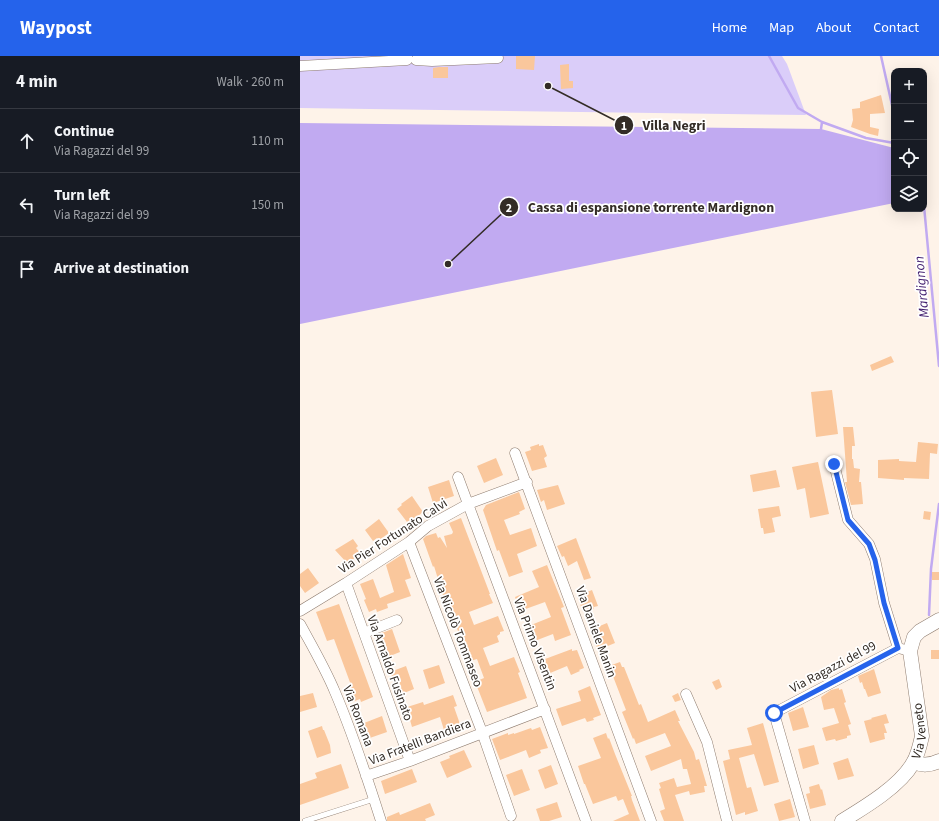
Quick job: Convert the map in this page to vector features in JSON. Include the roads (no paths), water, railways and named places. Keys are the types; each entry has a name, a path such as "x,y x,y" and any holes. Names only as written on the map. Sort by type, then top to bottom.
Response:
{"street":[{"path":"300,66 412,58 432,61 498,58"},
{"name":"Via Daniele Manin","path":"515,453 527,482 651,821"},
{"name":"Via Ragazzi del 99","path":"805,821 774,713 904,650 884,603 875,560 869,544 848,520 834,464"},
{"name":"Via Primo Visentin","path":"458,477 546,709 586,821"},
{"name":"Via Pier Fortunato Calvi","path":"300,611 409,542 428,526 468,504 527,482"},
{"name":"Via Nicolò Tommaseo","path":"409,542 482,732"},
{"name":"Via Arnaldo Fusinato","path":"346,583 410,761"},
{"path":"364,633 397,620"},
{"path":"904,650 920,631 939,620"},
{"name":"Via Romana","path":"300,624 335,691 381,821"},
{"name":"Via Veneto","path":"842,821 896,783 914,762 922,736 904,650"},
{"path":"686,694 707,742 727,821"},
{"name":"Via Fratelli Bandiera","path":"366,776 410,761 482,732 546,709"},
{"name":"Via Fratelli Bandiera","path":"482,732 510,816"},
{"path":"914,762 919,765 927,765 939,761"}],"lane":[{"path":"306,821 374,799"}],"waterway":[{"path":"769,56 798,108 822,122 866,138 891,142"},
{"name":"Mardignon","path":"881,56 892,104"},
{"path":"821,129 822,122"},
{"name":"Mardignon","path":"925,212 939,366"},
{"name":"Mardignon","path":"929,615 931,569 939,504"}],"place":[{"name":"Villa Negri","path":"548,86"},
{"name":"Cassa di espansione torrente Mardignon","path":"448,264"}]}
